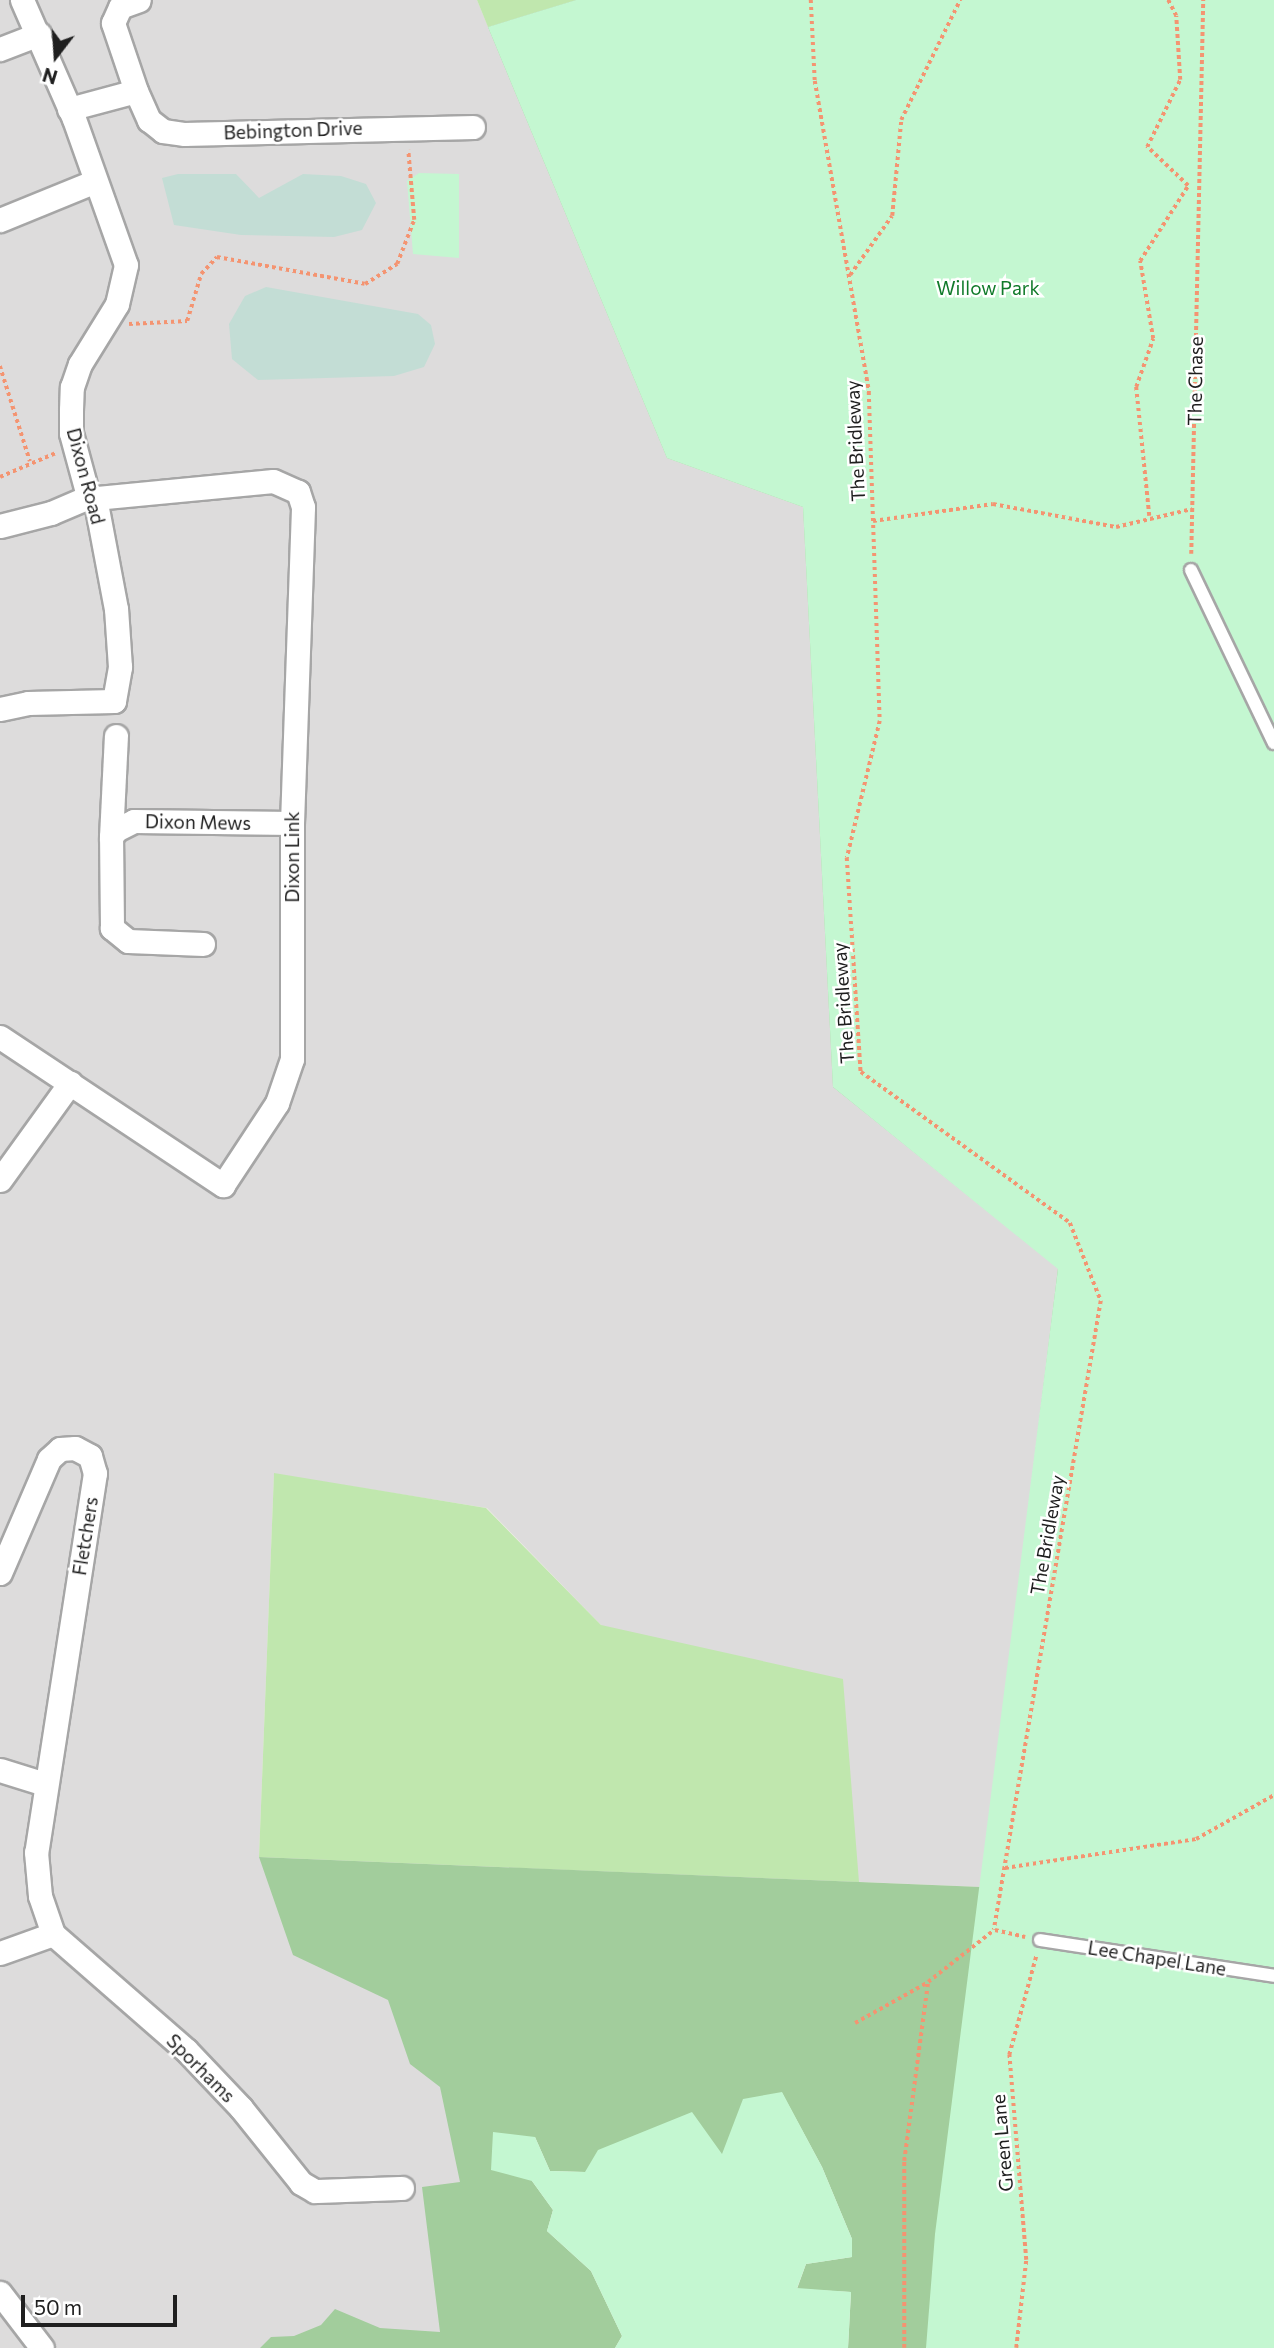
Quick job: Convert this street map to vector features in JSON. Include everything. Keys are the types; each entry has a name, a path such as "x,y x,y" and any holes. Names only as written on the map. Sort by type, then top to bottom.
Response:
{"street":[{"name":"Dixon Road","path":"0,709 29,703 114,701 120,667 116,609 93,497 75,447 72,387 80,363 122,291 126,265 93,182 69,109 39,34 22,0"},
{"name":"Bebington Drive","path":"139,0 120,7 113,23 149,120 163,131 473,127"},
{"path":"0,49 39,34"},
{"path":"69,109 136,91"},
{"path":"0,220 93,182"},
{"name":"Dixon Link","path":"0,526 51,513 93,497 272,481 298,492 303,507 292,823 292,1059 277,1102 223,1185 0,1037"},
{"path":"116,736 111,837 112,928 117,934 135,942 202,944"},
{"name":"Dixon Mews","path":"111,837 122,825 134,821 292,823"},
{"path":"0,1180 70,1083"},
{"name":"Fletchers","path":"0,1573 49,1460 60,1449 75,1448 90,1456 95,1473 36,1852 40,1896 52,1934"},
{"path":"0,1770 45,1784"},
{"path":"0,1952 52,1934"},
{"name":"Sporhams","path":"52,1934 186,2050 241,2108 301,2183 314,2191 402,2188"},
{"path":"0,2293 42,2348"}],"lane":[{"path":"1191,570 1274,743"},
{"name":"Lee Chapel Lane","path":"1040,1940 1274,1976"}],"path":[{"name":"The Bridleway","path":"811,0 815,81 869,392 880,721 847,858 861,1072 1070,1223 1101,1301 994,1930"},
{"path":"849,276 892,216 901,120 960,0"},
{"path":"1149,516 1136,387 1153,339 1140,261 1188,187 1147,147 1180,80 1176,16 1168,0"},
{"name":"The Chase","path":"1191,570 1203,0"},
{"path":"104,324 187,321 201,274 217,257 365,284 397,264 414,220 406,127"},
{"path":"0,366 30,461"},
{"path":"0,477 30,461 75,447"},
{"path":"873,521 993,504 1116,527 1149,516 1192,509"},
{"path":"1005,1868 1196,1839 1274,1796"},
{"path":"855,2022 928,1982 994,1930 1040,1940"},
{"name":"Green Lane","path":"1016,2348 1026,2260 1009,2055 1040,1940"},
{"path":"904,2348 904,2161 928,1982"}],"shaded area":[{"path":"0,0 477,0 667,458 803,507 833,1086 1058,1268 981,1887 675,1874 601,1625 487,1508 274,1474 259,1857 432,1985 523,2348 0,2348"},
{"path":"178,174 236,174 259,198 303,174 341,176 366,184 376,203 362,230 334,237 241,235 174,225 162,178"},
{"path":"266,287 418,314 431,325 435,344 424,367 394,376 258,380 232,359 229,324 245,296"}],"green space":[{"path":"477,0 576,0 488,27"},
{"name":"Willow Park","path":"576,0 1274,0 1072,2348 848,2348 851,2292 797,2289 806,2264 852,2257 852,2239 822,2167 782,2093 722,2155 585,2172 550,2171 535,2137 532,2181 553,2210 547,2231 591,2271 622,2336 615,2348 260,2348 271,2337 294,2336 321,2325 335,2309 380,2328 440,2332 422,2187 460,2182 440,2087 410,2064 388,2000 293,1955 259,1857 981,1887 976,1926 994,1930 1007,1681 1058,1268 833,1087 803,507 667,458 488,27"},
{"name":"Willow Park","path":"576,0 1274,0 1274,2348 926,2348 935,2234 1058,1269 833,1087 803,507 667,458 488,27"},
{"path":"419,173 459,174 459,258 413,254 407,181"},
{"path":"274,1473 486,1508 601,1625 843,1679 859,1882 259,1857"},
{"path":"782,2092 822,2167 852,2239 852,2257 806,2264 797,2288 851,2292 848,2348 615,2348 622,2336 591,2271 547,2231 553,2210 532,2181 491,2170 493,2132 535,2137 550,2171 585,2172 598,2150 692,2112 722,2154 743,2099"}]}
